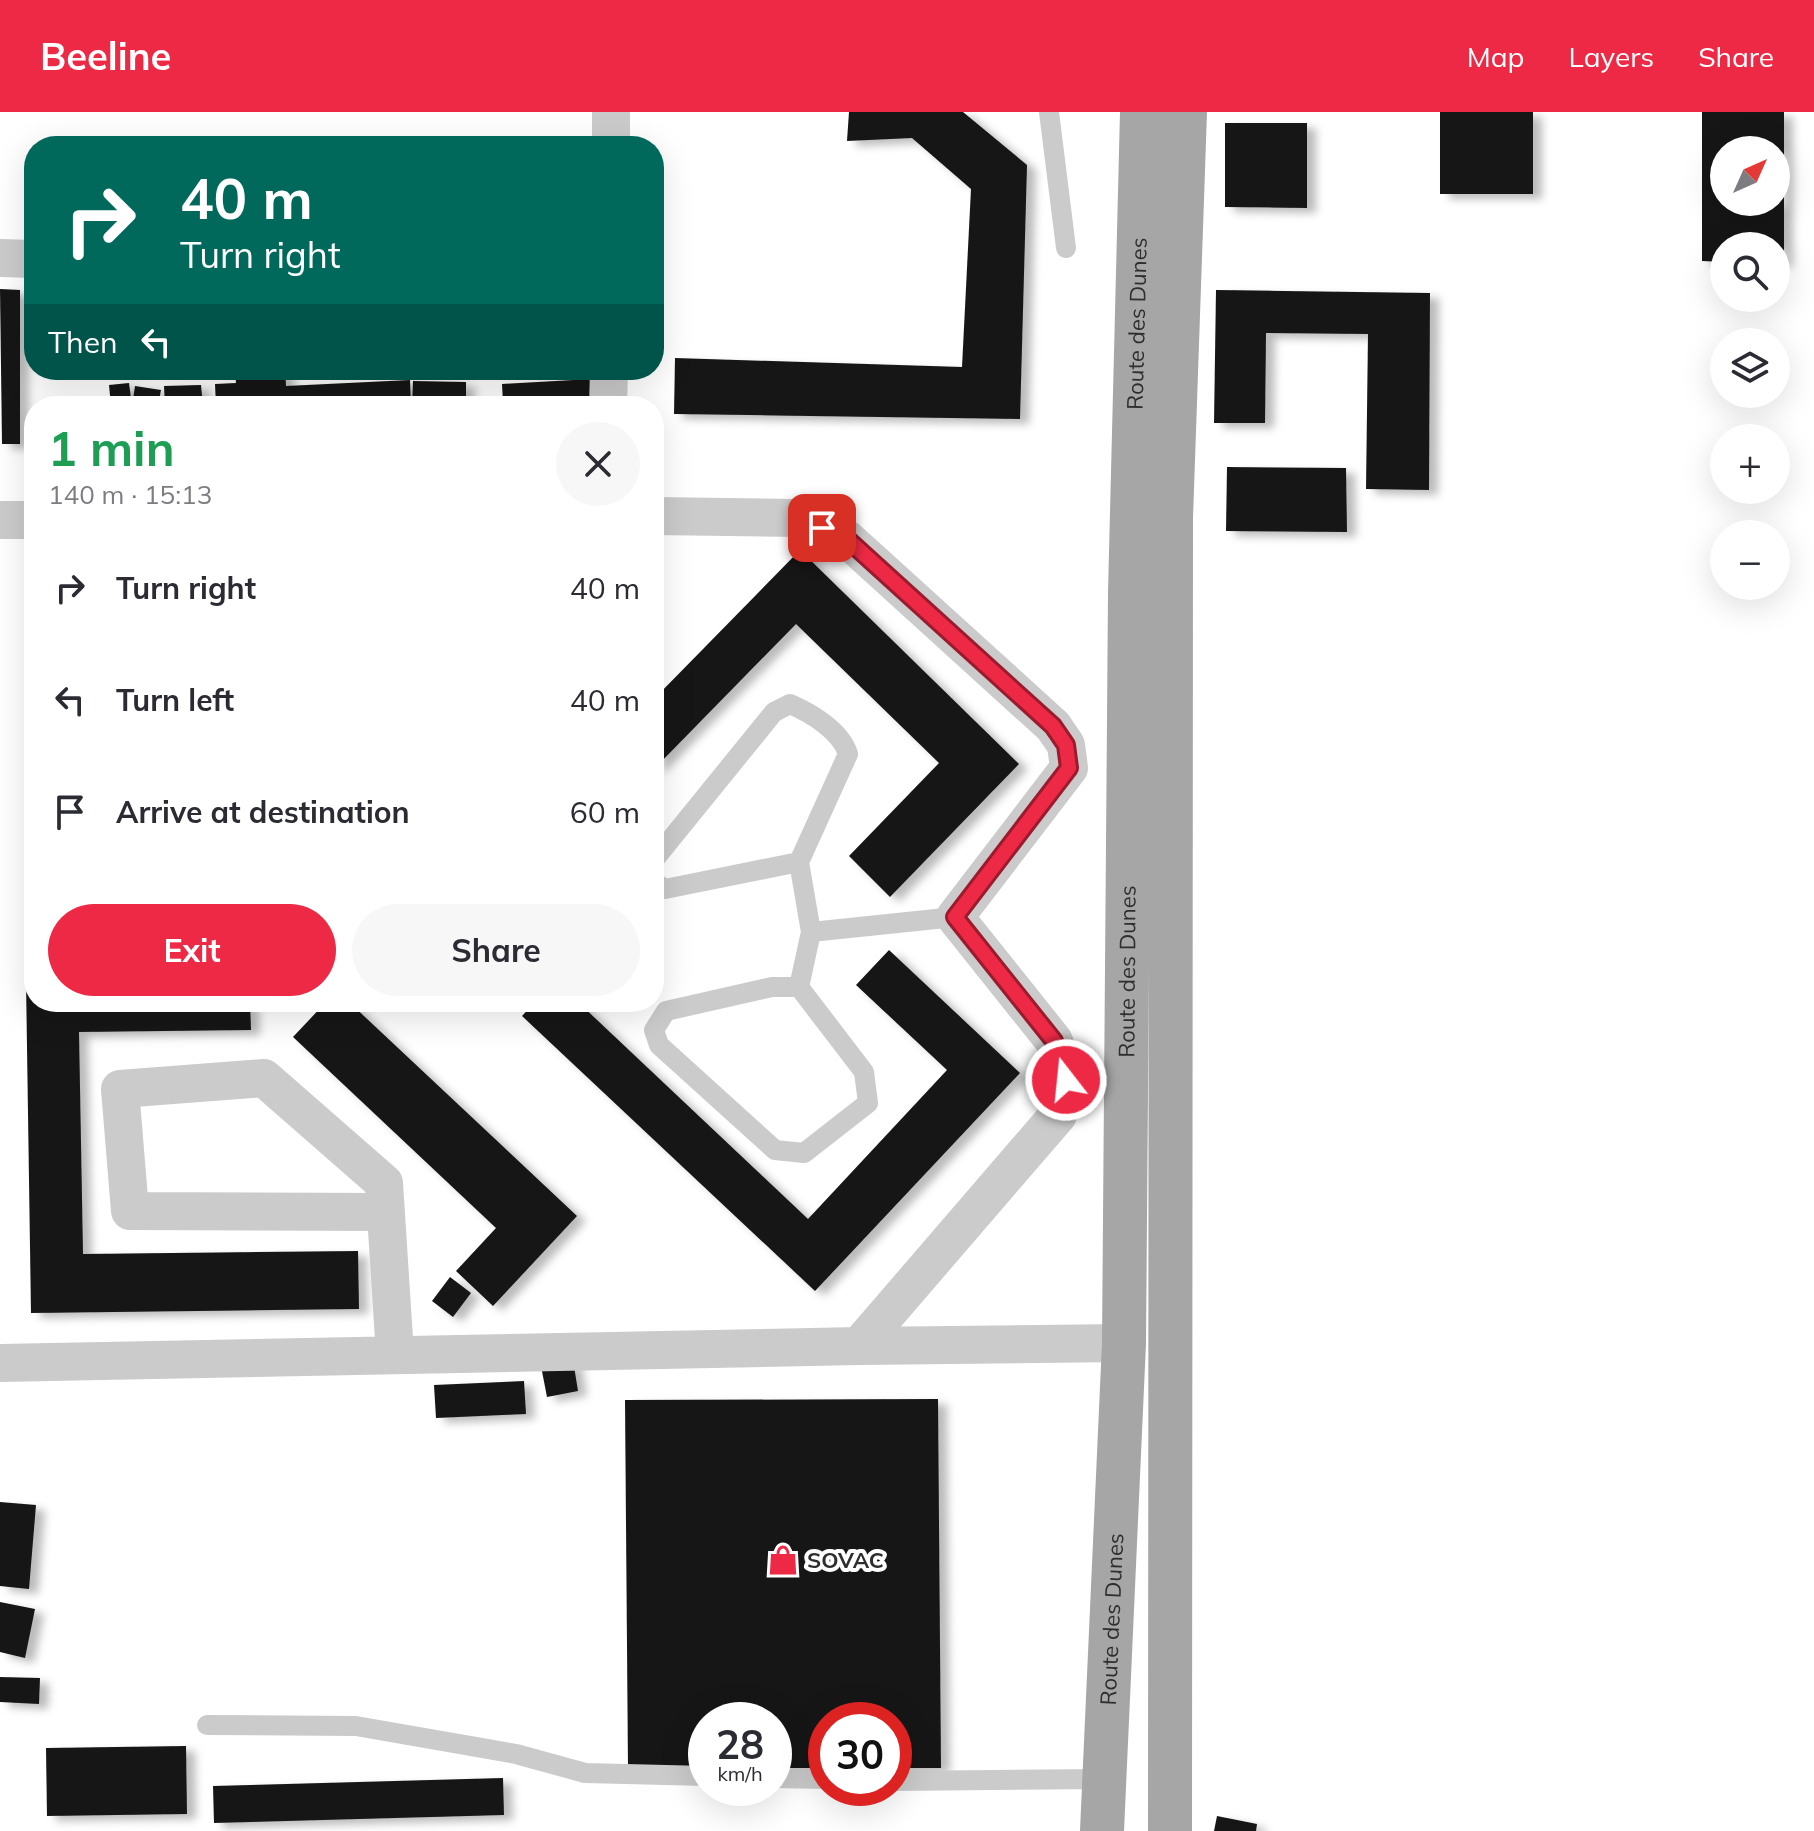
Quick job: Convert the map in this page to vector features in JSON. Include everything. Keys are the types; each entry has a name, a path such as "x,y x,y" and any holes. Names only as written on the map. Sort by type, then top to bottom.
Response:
{"main road":[{"name":"Route des Dunes","path":"1102,1831 1124,1343 1130,593 1142,112"},
{"name":"Route des Dunes","path":"1170,1831 1171,518 1185,112"}],"street":[{"path":"611,112 611,136"},
{"path":"0,258 24,259"},
{"path":"664,516 797,518 847,539 1053,726 1066,745 1069,768 955,917 1054,1041 1066,1080 1058,1115 859,1346"},
{"path":"0,520 24,520"},
{"path":"386,1212 130,1211 120,1089 264,1078 384,1183 386,1212 395,1355"},
{"path":"0,1363 1124,1343"}],"lane":[{"path":"1049,112 1066,248"},
{"path":"664,848 774,712 790,704 838,735 848,754 799,862 811,932 799,987 864,1072 868,1103 804,1153 775,1150 659,1045 654,1030 666,1011 772,987 799,987"},
{"path":"664,888 799,862"},
{"path":"811,932 955,917"},
{"path":"207,1725 356,1726 505,1752 585,1773 688,1776"},
{"path":"912,1781 1103,1779"}],"building":[{"path":"849,112 963,112 1027,165 1020,419 674,414 675,358 962,367 971,189 912,138 847,141"},
{"path":"1440,112 1533,112 1533,194 1440,194"},
{"path":"1702,112 1784,112 1784,136 1710,136 1710,216 1784,216 1784,232 1710,232 1710,261 1702,261"},
{"path":"1225,123 1307,123 1307,208 1225,207"},
{"path":"0,289 20,290 20,444 2,444"},
{"path":"1216,290 1430,293 1429,490 1366,489 1368,334 1266,333 1265,423 1214,423"},
{"path":"236,380 286,380 286,386 410,380 411,396 216,396 215,384 236,383"},
{"path":"591,380 592,396 503,396 502,384"},
{"path":"413,381 466,382 466,396 412,396"},
{"path":"129,383 131,396 110,396 109,385"},
{"path":"201,385 202,396 164,396 164,386"},
{"path":"135,386 161,390 160,396 134,396"},
{"path":"1227,467 1346,468 1347,532 1226,531"},
{"path":"800,550 1019,764 890,897 849,856 939,763 796,624 664,759 664,689"},
{"path":"889,950 1020,1073 815,1291 522,1016 526,1012 589,1012 808,1219 947,1070 856,985"},
{"path":"26,1012 250,1012 251,1030 79,1032 83,1254 358,1251 359,1309 31,1313"},
{"path":"317,1012 360,1012 577,1216 493,1306 456,1271 496,1228 293,1037"},
{"path":"450,1277 471,1293 453,1317 432,1301"},
{"path":"573,1360 578,1391 547,1397 541,1366"},
{"path":"524,1381 526,1414 436,1418 434,1385"},
{"name":"SOVAC","path":"938,1399 941,1768 912,1768 912,1702 808,1702 808,1768 792,1768 792,1702 688,1702 688,1768 628,1769 625,1400"},
{"path":"0,1502 36,1505 29,1589 0,1586"},
{"path":"0,1602 35,1609 25,1658 0,1652"},
{"path":"0,1677 40,1678 39,1704 0,1702"},
{"path":"186,1746 187,1814 47,1816 46,1748"},
{"path":"503,1778 504,1815 214,1823 213,1786"},
{"path":"1217,1816 1257,1824 1256,1831 1214,1831"}],"place":[{"name":"SOVAC","path":"783,1560"}],"route":[{"path":"822,528 847,539 1053,726 1066,745 1069,768 955,917 1054,1041 1066,1080"}]}
